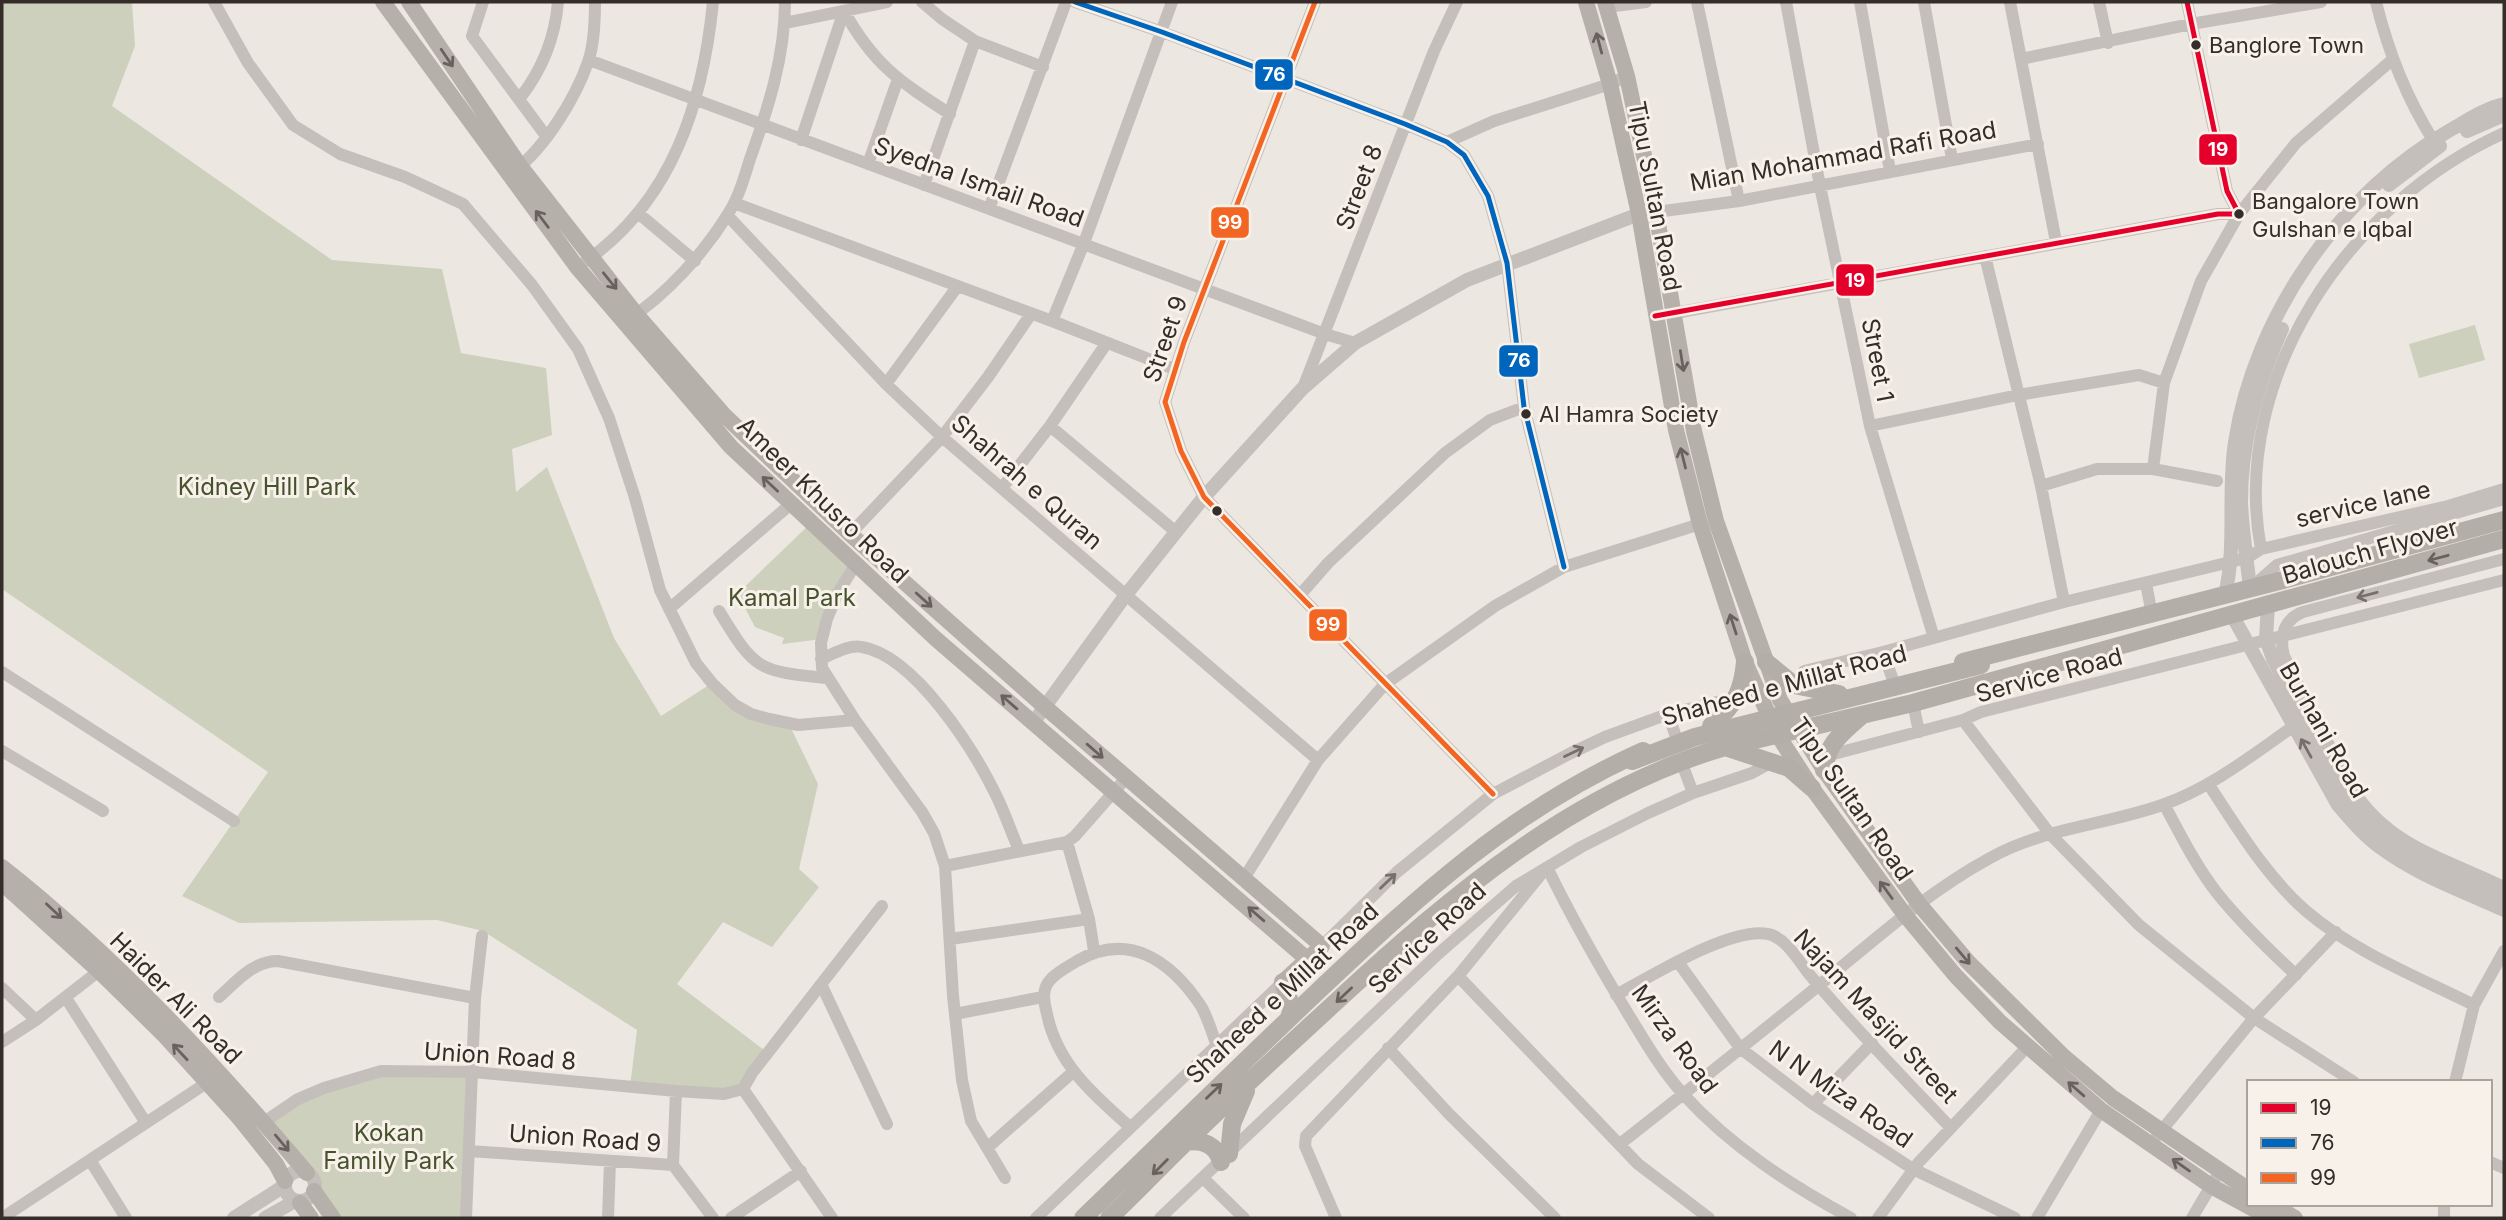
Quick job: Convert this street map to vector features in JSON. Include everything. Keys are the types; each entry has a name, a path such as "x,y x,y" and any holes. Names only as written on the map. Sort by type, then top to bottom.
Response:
{"main road":[{"name":"Ameer Khusro Road","path":"383,2 731,447 855,565 1033,723 1307,959"},
{"name":"Ameer Khusro Road","path":"409,2 514,170"},
{"path":"1589,8 1607,3"},
{"name":"Tipu Sultan Road","path":"1607,3 1627,76 1656,212 1694,431 1716,521 1766,662 1785,707 1797,729 1825,763 1920,904 1968,962 2062,1055 2210,1186 2269,1218"},
{"name":"Tipu Sultan Road","path":"1589,8 1610,84 1639,214 1654,316 1676,430 1700,524 1745,662 1759,715"},
{"path":"1654,316 1675,313"},
{"name":"Ameer Khusro Road","path":"630,318 724,415 850,534 1126,778 1322,946"},
{"name":"Balouch Flyover","path":"2283,580 2504,520"},
{"name":"Balouch Flyover","path":"2240,613 2504,539"},
{"name":"Shaheed e Millat Road","path":"1083,1218 1289,1018 1449,872 1503,830 1557,794 1605,768 1676,737 1711,726 2283,580"},
{"name":"Shaheed e Millat Road","path":"1109,1218 1253,1079 1421,925 1507,858 1571,814 1631,781 1725,747 1913,703 2240,613"},
{"path":"1374,940 1387,936 1544,809 1588,783 1634,767 2147,622 2156,614"},
{"path":"1981,671 2148,634 2158,636"},
{"path":"1711,726 1735,703 1744,680 1745,662"},
{"path":"1766,662 1794,685 1839,694"},
{"path":"1814,700 1812,708 1815,717 1824,723"},
{"path":"1759,715 1767,725 1770,736"},
{"path":"1825,763 1832,743 1861,716"},
{"name":"Tipu Sultan Road","path":"1770,736 1812,788 1905,915 1955,975 2027,1047 2101,1110 2219,1171 2247,1189"},
{"path":"1725,747 1788,768 1812,788"},
{"path":"1421,925 1430,910 1524,836 1634,767"},
{"name":"Haider Ali Road","path":"2,867 35,893 104,967"},
{"name":"Haider Ali Road","path":"2,883 166,1015 276,1164 285,1183"},
{"path":"1283,982 1322,946"},
{"path":"1283,982 1300,989 1318,991"},
{"path":"1283,982 1292,1007 1289,1018"},
{"name":"Haider Ali Road","path":"214,1078 264,1122 307,1173"},
{"path":"1186,1142 1194,1140 1207,1144 1225,1158 1232,1124 1253,1079"},
{"path":"314,1191 333,1218"},
{"path":"298,1202 311,1218"},
{"path":"2276,1206 2295,1218"}],"street":[{"path":"214,2 248,63 293,125 340,154 405,177 463,204 532,285 578,349 609,418 635,498 660,590 696,663 724,696 751,714 798,725 855,720"},
{"path":"484,2 472,36 547,136"},
{"path":"520,98 530,85 550,46 558,2"},
{"path":"514,170 547,136 571,98 589,60 594,2"},
{"path":"584,262 628,226 665,177 691,120 708,48 713,2"},
{"path":"630,318 695,261 734,203 762,124 777,70 785,23 785,2"},
{"path":"785,23 887,2"},
{"path":"922,2 975,41 1043,67"},
{"path":"989,209 1066,2"},
{"path":"1075,2 1405,124 1447,142 1464,155 1488,196 1507,263 1524,407 1564,566"},
{"path":"1052,321 1084,243 1172,2"},
{"name":"Street 9","path":"1315,2 1174,369 1165,402 1181,451 1204,497 1493,794"},
{"name":"Street 8","path":"1302,389 1434,51 1457,2"},
{"path":"1607,3 1646,2"},
{"path":"1697,2 1739,201"},
{"name":"Street 1","path":"1786,2 1870,426 1934,638"},
{"path":"1860,2 1891,171"},
{"path":"1924,2 1952,159"},
{"path":"2010,2 2056,242"},
{"path":"2099,2 2108,43"},
{"path":"2187,2 2227,191 2239,214"},
{"path":"2021,59 2191,24 2321,2"},
{"path":"2376,2 2392,60 2411,102 2433,140"},
{"path":"844,11 860,40 875,58 898,79 950,114"},
{"path":"801,140 844,11"},
{"path":"924,185 975,41"},
{"name":"Syedna Ismail Road","path":"589,60 1355,343"},
{"path":"2154,469 2164,383 2202,281 2239,214 2296,143 2392,60"},
{"path":"1447,142 1494,121 1610,84 1627,76"},
{"path":"868,164 898,79"},
{"path":"2504,104 2433,140 2379,182 2344,216 2309,262 2275,321 2253,374 2235,442 2231,483 2239,559 2250,588 2277,565 2504,499"},
{"path":"2225,595 2239,559 2242,489 2252,416 2274,346 2301,291 2350,222 2383,190 2440,146 2474,127 2504,115"},
{"path":"2261,549 2255,516 2255,495 2256,469 2264,420 2287,352 2315,298 2349,252 2396,204 2432,175 2504,133"},
{"name":"Mian Mohammad Rafi Road","path":"1656,212 1739,201 2038,144"},
{"path":"734,203 1174,369"},
{"path":"638,213 695,261"},
{"path":"1033,723 1125,596 1204,497 1302,389 1355,343 1467,280 1639,214"},
{"path":"1675,313 2056,242 2218,214 2239,214"},
{"name":"Shahrah e Quran","path":"727,216 886,384 942,437 1318,760"},
{"path":"1985,256 2041,486 2064,602"},
{"path":"886,384 957,287"},
{"path":"850,534 942,437 1031,314"},
{"path":"1002,488 1106,344"},
{"path":"1870,426 2139,375 2164,383"},
{"path":"1300,595 1356,536 1445,453 1490,420 1524,407"},
{"path":"1050,425 1176,532"},
{"path":"2041,486 2097,469 2154,469 2217,481"},
{"name":"service lane","path":"1804,671 2239,559 2261,549 2448,506 2504,489"},
{"path":"669,609 792,503"},
{"path":"1243,880 1318,760 1385,684 1495,606 1564,566 1700,524"},
{"path":"2504,559 2304,612 2291,619 2282,636 2284,656 2354,793 2370,814 2416,849 2504,887"},
{"path":"855,565 838,593 827,619 821,643 821,659 826,678 922,812 934,833 946,866 962,1080 971,1121 1005,1178"},
{"path":"2282,636 2504,580"},
{"path":"2146,583 2156,614"},
{"name":"Burhani Road","path":"2268,605 2266,639 2273,659 2347,798 2388,839 2413,855 2504,896"},
{"path":"719,611 754,661 768,669 788,674 826,678"},
{"name":"Burhani Road","path":"2240,613 2249,645 2338,805 2357,827 2379,848 2407,865 2504,910"},
{"name":"Service Road","path":"1825,763 1963,720 1980,712 2282,636"},
{"path":"821,659 841,650 860,646 893,659 921,684 965,741 996,794 1019,850"},
{"path":"1883,652 1893,680"},
{"path":"2,672 234,821"},
{"path":"1322,946 1397,872 1493,794 1569,754 1668,713 1721,701"},
{"path":"1913,703 1919,732"},
{"path":"1668,713 1676,737"},
{"path":"1963,720 2050,834 2140,925 2254,1018 2351,1080"},
{"path":"1620,1144 1905,915 1992,856 2050,834 2131,815 2209,785 2294,726"},
{"path":"2,751 103,811"},
{"path":"1681,761 1693,793"},
{"name":"Service Road","path":"1160,1218 1438,954 1516,886 1603,835 1693,793 1752,773 1772,762"},
{"path":"946,866 1067,842 1126,778"},
{"path":"2209,785 2273,877 2307,912 2366,951 2474,1005"},
{"path":"2164,804 2215,891 2256,939 2296,975"},
{"path":"1067,842 1089,919 1094,951"},
{"path":"1336,1218 1305,1146 1306,1136 1458,976 1547,867"},
{"name":"Mirza Road","path":"1547,867 1572,920 1616,995 1683,1094 1760,1162 1804,1192 1851,1218"},
{"path":"832,1218 743,1089 752,1073 882,906"},
{"path":"950,939 1089,919"},
{"path":"2156,1138 2254,1018 2336,932"},
{"name":"Najam Masjid Street","path":"1616,995 1709,947 1744,935 1768,934 1782,941 1818,985 1950,1127"},
{"path":"466,1218 475,998 482,936"},
{"path":"1130,1127 1073,1072 1050,1031 1043,997 1051,979 1094,951 1121,947 1154,959 1179,979 1202,1008 1217,1046"},
{"path":"2455,1080 2474,1005 2504,951"},
{"path":"219,997 256,964 278,961 475,998"},
{"name":"N N Miza Road","path":"1678,962 1740,1048 1813,1104 1913,1169 2015,1218"},
{"path":"2,1042 66,998 104,967"},
{"path":"1458,976 1638,1164 1709,1218"},
{"path":"1036,1218 1283,982"},
{"path":"822,986 887,1124"},
{"path":"2,988 36,1020"},
{"path":"955,1014 1043,997"},
{"path":"66,998 146,1123"},
{"path":"1813,1104 1872,1043"},
{"path":"1878,1218 1913,1169 2027,1047"},
{"path":"1388,1048 1450,1115 1555,1218"},
{"name":"Union Road 8","path":"264,1122 315,1091 381,1071 473,1072 724,1094 743,1089"},
{"path":"987,1148 1073,1072"},
{"path":"2,1218 214,1078"},
{"path":"673,1165 676,1091"},
{"path":"2037,1218 2101,1110"},
{"name":"Union Road 9","path":"469,1151 673,1165 713,1218"},
{"path":"90,1160 126,1218"},
{"path":"608,1218 610,1161"},
{"path":"731,1218 802,1171"},
{"path":"2192,1218 2219,1171"},
{"path":"234,1218 285,1183 295,1172 307,1173 314,1181 314,1191 308,1199 265,1218"},
{"path":"1203,1178 1244,1218"},
{"path":"285,1183 288,1196 298,1202"}],"green space":[{"name":"Kidney Hill Park","path":"2,2 132,2 135,46 112,106 332,260 442,269 461,353 546,368 552,435 512,449 516,492 547,467 614,638 661,716 712,683 751,714 789,724 818,784 799,869 819,887 772,947 723,922 677,984 768,1053 743,1089 630,1087 637,1030 483,931 437,920 239,923 182,896 268,772 2,589"},
{"path":"2475,325 2485,360 2419,378 2409,344"},
{"name":"Kamal Park","path":"812,522 855,565 822,639 782,644 784,638 755,627 747,607 735,596"},
{"name":"Kokan Family Park","path":"381,1071 473,1072 466,1218 335,1218 292,1156 264,1122 298,1099"}],"transit line":[{"name":"76","path":"1075,2 1405,124 1447,142 1464,155 1488,196 1507,263 1524,407 1564,567"},
{"name":"99","path":"1315,2 1184,342 1165,402 1181,451 1204,497 1493,794"},
{"name":"19","path":"1655,316 2218,214 2239,214 2227,191 2187,2"}],"place":[{"name":"Banglore Town","path":"2196,45"},
{"name":"Bangalore Town Gulshan e Iqbal","path":"2239,214"},
{"name":"Al Hamra Society","path":"1526,414"}]}
